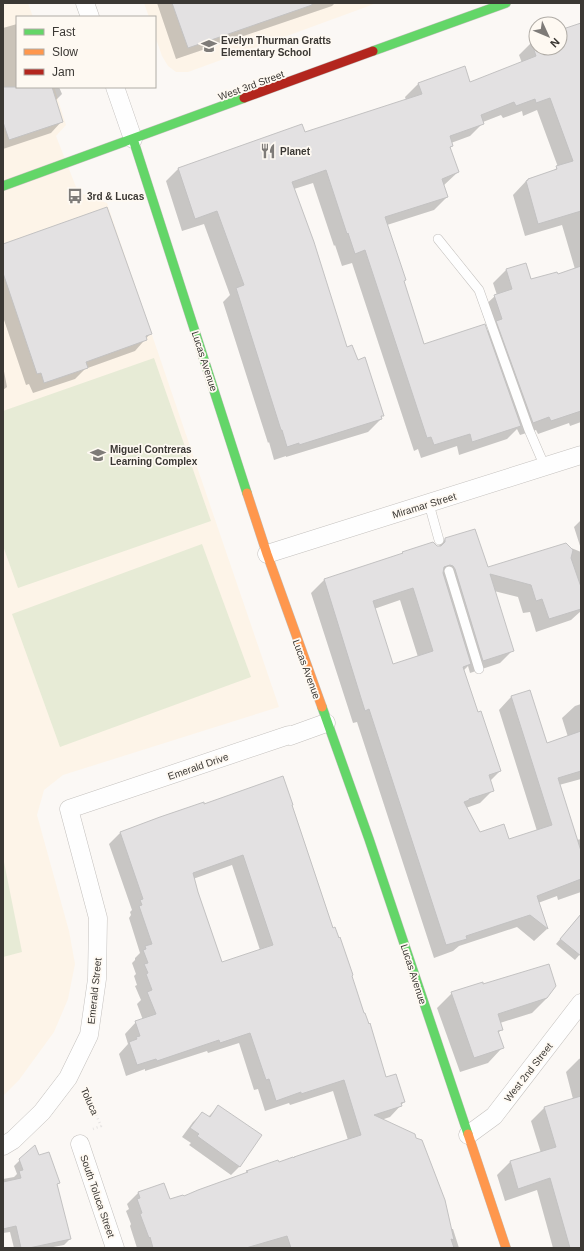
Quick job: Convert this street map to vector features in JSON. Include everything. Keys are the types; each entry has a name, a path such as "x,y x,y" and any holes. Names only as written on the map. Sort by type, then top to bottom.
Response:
{"street":[{"path":"84,3 90,16"},
{"name":"West 3rd Street","path":"3,186 506,3"},
{"name":"Lucas Avenue","path":"115,88 267,554 369,839 506,1248"},
{"name":"Miramar Street","path":"267,554 581,455"},
{"name":"Emerald Drive","path":"69,809 289,735 290,736 326,722"},
{"name":"Emerald Street","path":"3,1146 13,1140 42,1112 68,1078 90,1034 97,979 98,918 69,809"},
{"name":"West 2nd Street","path":"468,1135 494,1116 581,1003"},
{"name":"South Toluca Street","path":"80,1144 115,1248"}],"lane":[{"path":"438,239 478,290 529,430 545,467"},
{"path":"428,504 439,540"},
{"path":"449,571 479,669"}],"path":[{"name":"Toluca","path":"74,1066 101,1126 77,1136 80,1144"}],"shaded area":[{"name":"Miguel Contreras Learning Complex","path":"3,3 28,3 33,16 16,16 16,88 54,88 66,125 56,136 78,192 107,203 279,707 63,775 44,790 37,815 69,931 75,964 68,999 54,1032 19,1080 3,1096"},
{"name":"Evelyn Thurman Gratts Elementary School","path":"144,3 377,3 188,72 176,72 168,66 162,56 156,39 156,16 149,16"}],"green space":[{"path":"154,358 211,521 18,588 3,546 3,411"},
{"path":"202,544 251,677 60,747 12,614"},
{"path":"3,857 22,952 3,957"}],"building":[{"path":"172,3 312,3 312,5 188,48"},
{"path":"581,23 581,211 538,224 526,181 557,169 556,166 573,161 550,98 536,103 535,99 516,106 514,102 481,115 484,124 450,136 453,146 450,147 459,172 442,179 448,197 385,217 406,280 404,281 424,344 485,324 521,426 472,442 470,434 434,445 431,437 427,438 365,250 355,254 326,170 292,182 314,242 347,347 352,345 358,360 365,357 384,416 381,416 382,419 299,445 299,443 287,447 236,288 244,285 217,211 195,219 178,168 302,124 305,132 422,94 418,83 465,66 470,82 536,56 568,56 568,27"},
{"path":"3,87 16,87 52,88 63,122 9,140 3,122"},
{"path":"107,207 152,334 146,336 147,340 86,362 88,368 44,383 41,373 37,374 3,273 3,244"},
{"path":"526,263 531,279 557,272 558,274 581,266 581,411 551,421 549,417 533,423 496,321 502,319 494,295 512,289 506,269"},
{"path":"475,529 488,567 566,543 573,550 571,558 581,587 581,609 549,619 542,599 536,601 531,585 490,574 514,651 483,661 455,569 450,565 444,567 443,573 471,664 463,667 478,712 481,711 501,771 489,775 494,791 464,802 480,832 504,824 509,839 552,825 511,696 530,690 547,743 581,731 581,771 558,778 581,851 581,879 537,896 548,929 530,915 466,936 467,939 446,945 369,709 365,711 324,579 433,542 437,546 441,546 445,542 445,538","holes":["413,588 433,651 393,664 373,601"]},
{"path":"283,776 333,928 335,927 339,938 340,937 364,1013 369,1024 370,1023 386,1077 396,1074 405,1102 401,1103 402,1106 374,1115 415,1134 416,1138 422,1140 445,1200 454,1240 451,1239 454,1248 291,1248 287,1236 246,1248 153,1248 140,1214 142,1213 137,1199 140,1198 138,1192 164,1183 170,1199 184,1196 248,1172 246,1171 278,1160 279,1162 293,1157 294,1158 361,1135 344,1080 301,1094 301,1092 276,1101 269,1079 266,1080 250,1033 220,1043 219,1040 157,1061 156,1059 137,1065 129,1042 140,1036 135,1021 156,1014 147,992 152,990 146,974 148,973 144,964 148,963 143,950 146,949 145,946 152,944 139,906 142,905 140,900 143,899 120,832 204,802 204,804","holes":["243,855 273,945 222,962 193,873"]},
{"path":"581,914 581,956 560,939"},
{"path":"549,964 556,986 547,998 498,1014 503,1030 498,1031 504,1048 474,1058 451,992"},
{"path":"581,1096 581,1248 570,1248 550,1178 518,1189 510,1161 556,1147 544,1107"},
{"path":"218,1105 262,1135 240,1167 197,1136 199,1134 190,1128 202,1112 210,1117"},
{"path":"35,1145 39,1155 49,1152 60,1183 57,1184 71,1239 29,1248 21,1248 16,1226 3,1229 3,1182 21,1178 19,1171 23,1170 19,1159"}],"traffic: fast":[{"path":"373,51 506,3"},
{"path":"3,186 244,98"},
{"path":"133,139 247,493"},
{"path":"322,707 369,839 468,1134"}],"traffic: slow":[{"path":"247,493 267,554 322,707"},
{"path":"468,1134 506,1248"}],"traffic: jam":[{"path":"244,98 373,51"}],"place":[{"name":"Evelyn Thurman Gratts Elementary School","path":"209,46"},
{"name":"Planet","path":"268,151"},
{"name":"3rd & Lucas","path":"75,196"},
{"name":"Miguel Contreras Learning Complex","path":"98,455"}]}
